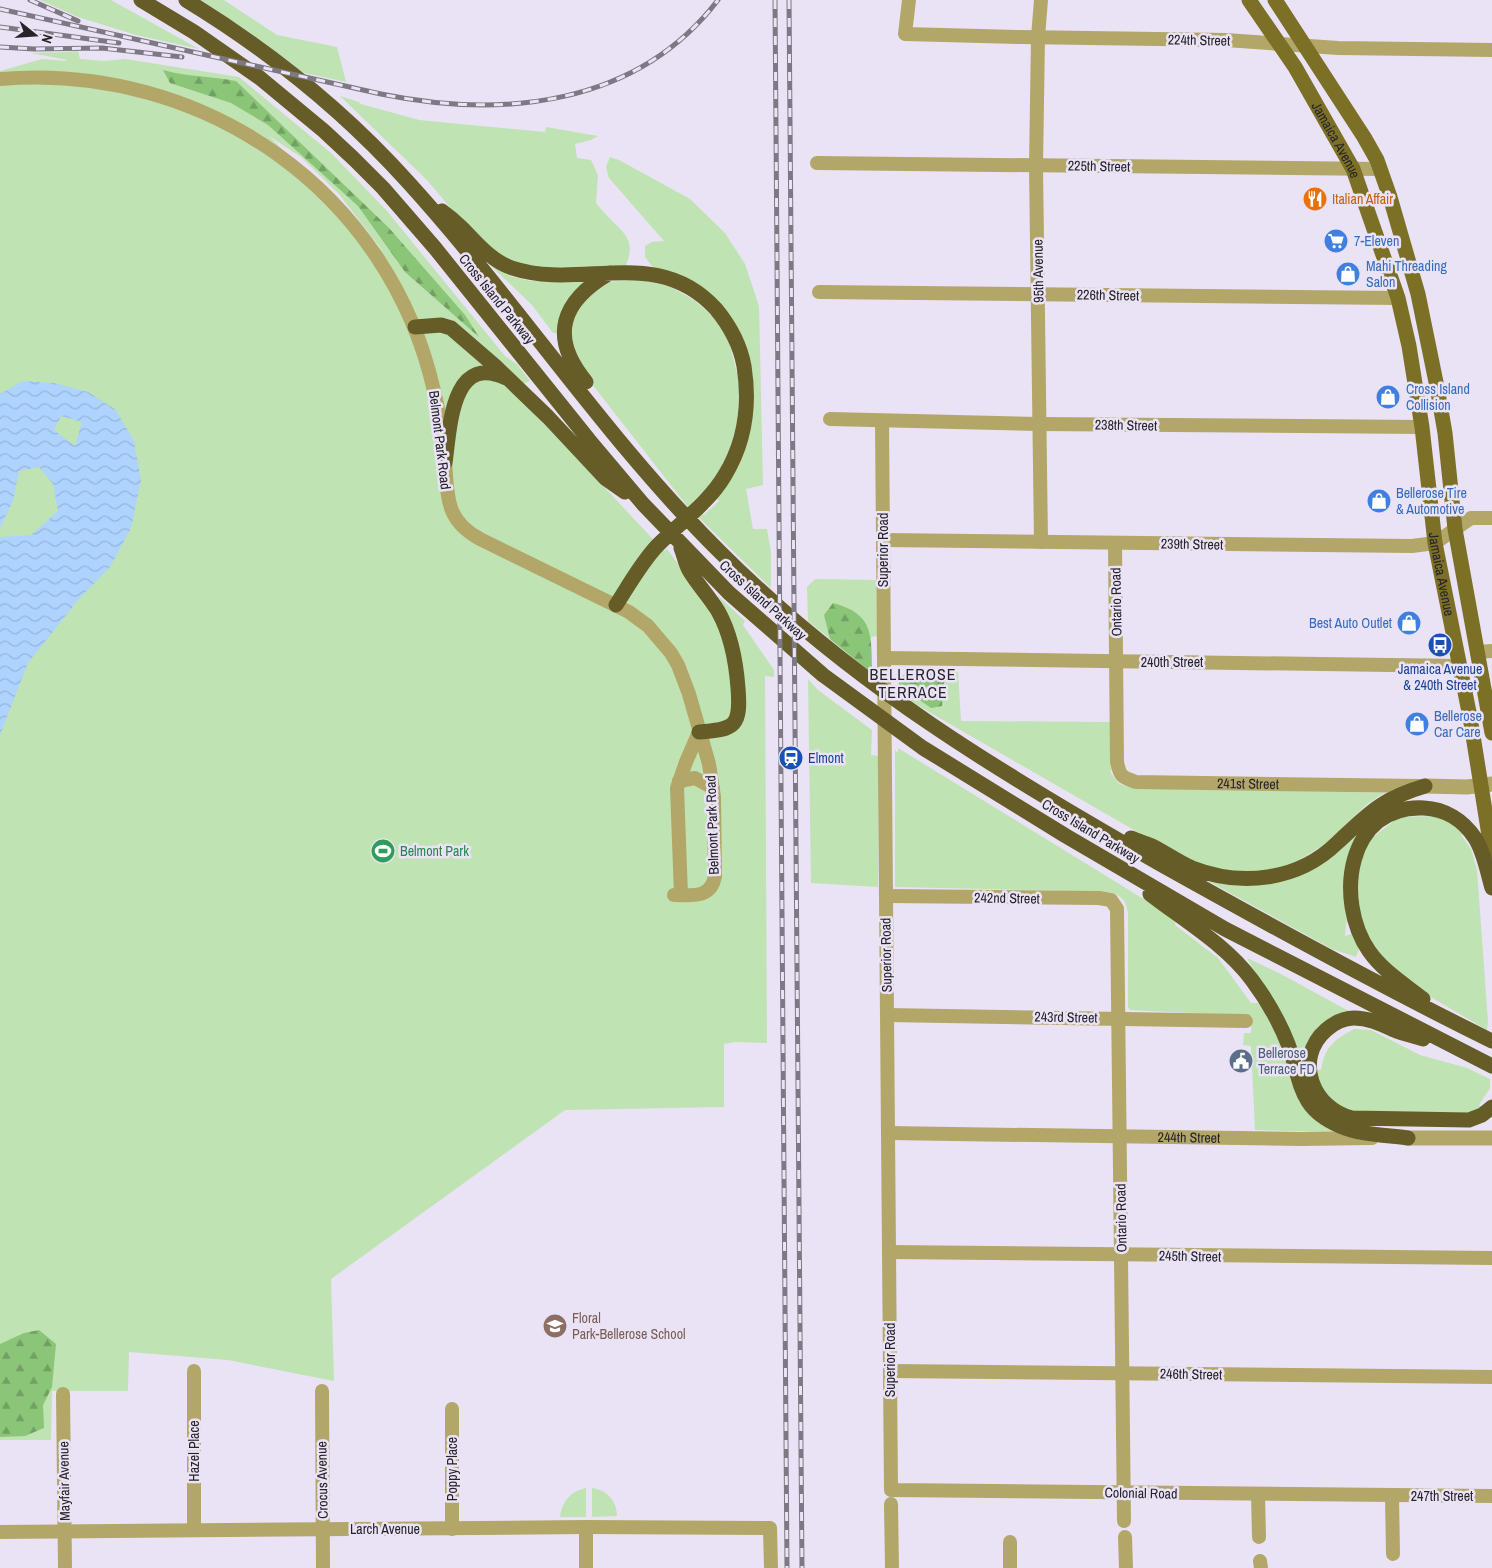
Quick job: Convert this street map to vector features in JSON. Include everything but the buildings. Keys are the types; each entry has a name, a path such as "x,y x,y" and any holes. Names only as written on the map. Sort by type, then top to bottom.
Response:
{"highway":[{"name":"Cross Island Parkway","path":"141,0 194,32 260,78 324,131 377,182 435,248 589,440 643,504 712,576 760,621 855,699 957,770 1226,929 1492,1066"},
{"name":"Cross Island Parkway","path":"186,0 234,31 313,91 408,182 674,505 721,554 803,629 859,674 982,759 1081,818 1305,944 1492,1041"},
{"path":"408,182 461,226 483,250 509,267 534,273 644,272 673,280 703,296 720,314 735,336 739,348 746,390 746,406 738,448 725,475 714,491 646,559 616,605"},
{"path":"602,418 587,383 575,368 566,352 564,332 568,315 577,299 590,285 610,273"},
{"path":"415,327 441,325 451,328 548,417 605,478 643,504"},
{"path":"445,463 457,397 466,380 478,374 490,372 507,378"},
{"path":"678,539 689,570 708,596 726,627 735,659 737,677 739,704 734,724 723,730 699,732"},
{"path":"1081,818 1152,847 1178,862 1204,872 1229,878 1256,879 1293,871 1317,860 1376,807 1398,795 1424,786"},
{"path":"1447,1019 1382,966 1363,942 1355,921 1350,899 1350,876 1355,855 1369,830 1385,817 1412,808 1439,810 1456,818 1475,838 1492,888"},
{"path":"1100,855 1220,948 1252,979 1277,1019 1292,1056 1300,1088 1304,1097 1315,1111 1331,1122 1348,1129 1408,1138"},
{"path":"1463,1052 1379,1023 1363,1019 1348,1019 1328,1028 1317,1040 1311,1054 1310,1077 1315,1091 1326,1104 1339,1114 1352,1118 1470,1120 1482,1115 1492,1107"}],"main road":[{"name":"Jamaica Avenue","path":"1249,0 1295,67 1353,169 1398,298 1409,346 1422,427 1435,543 1460,666 1487,784 1492,854"},
{"name":"Jamaica Avenue","path":"1275,0 1364,137 1380,169 1390,197 1418,294 1444,433 1455,529 1492,732"}],"street":[{"name":"224th Street","path":"909,0 906,34 1226,40 1278,43 1306,47 1492,50"},
{"name":"95th Avenue","path":"1041,0 1038,37 1036,166 1041,542"},
{"name":"Belmont Park Road","path":"0,79 70,78 103,82 156,94 194,107 244,132 301,172 331,200 358,230 382,263 415,327 435,392 445,463 446,493 452,513 468,532 480,540 633,614 648,626 671,653 687,686 699,732 706,746 713,788 714,881 712,886 704,893 694,896 678,895 680,836 677,796 679,781 699,732"},
{"name":"225th Street","path":"817,163 1380,169"},
{"name":"226th Street","path":"819,292 1398,298"},
{"name":"238th Street","path":"830,419 1040,424 1422,427"},
{"name":"Superior Road","path":"882,421 891,1490"},
{"name":"239th Street","path":"883,540 1412,546 1435,543 1471,518 1492,518"},
{"name":"Ontario Road","path":"1115,543 1116,662"},
{"path":"1477,652 1492,651"},
{"name":"240th Street","path":"884,658 1460,666"},
{"name":"241st Street","path":"1116,662 1117,762 1119,772 1123,778 1136,782 1467,788 1487,784"},
{"path":"679,781 695,778 713,788"},
{"name":"242nd Street","path":"886,896 1099,898 1111,900 1118,915"},
{"name":"Ontario Road","path":"1118,915 1124,1521"},
{"name":"243rd Street","path":"887,1015 1246,1021"},
{"name":"244th Street","path":"888,1133 1302,1139 1492,1138"},
{"name":"245th Street","path":"889,1252 1492,1258"},
{"name":"Hazel Place","path":"194,1371 194,1530"},
{"name":"246th Street","path":"890,1371 1492,1377"},
{"name":"Crocus Avenue","path":"322,1391 323,1568"},
{"name":"Mayfair Avenue","path":"63,1394 65,1568"},
{"name":"Poppy Place","path":"452,1409 452,1528"},
{"name":"Colonial Road","path":"891,1490 1392,1496"},
{"path":"1258,1494 1259,1537"},
{"path":"1392,1496 1393,1554"},
{"name":"247th Street","path":"1392,1496 1492,1496"},
{"path":"891,1504 892,1568"},
{"path":"586,1527 586,1568"},
{"name":"Larch Avenue","path":"0,1532 586,1527 770,1528 771,1568"},
{"path":"1125,1537 1126,1568"},
{"path":"1010,1542 1010,1568"}],"green space":[{"path":"40,0 111,0 199,49 136,35 78,17"},
{"path":"201,0 224,0 277,35 337,47 346,82 304,73 263,42"},
{"name":"Belmont Park","path":"78,51 80,59 104,61 125,59 239,77 331,153 387,211 505,356 517,364 530,381 523,384 445,317 664,551 667,549 687,576 726,611 717,595 745,621 743,625 774,670 774,677 765,676 767,1043 735,1042 724,1044 724,1107 565,1110 331,1279 334,1381 228,1360 129,1352 128,1391 52,1391 51,1440 0,1440 0,71 42,59 67,60 31,53","holes":["269,136 301,157 339,194 384,253"]},
{"path":"163,70 236,81 389,228 465,315 479,337 405,272 358,206 268,125 231,103 170,83"},
{"path":"340,96 361,104 419,120 545,132 546,127 598,136 575,144 577,158 591,160 598,175 596,203 628,240 630,251 626,265 622,267 527,267 505,259 480,243 427,180"},
{"path":"610,157 619,160 690,199 725,233 745,264 759,306 763,485 746,489 753,529 767,529 771,552 771,588 688,507 581,370 570,332 574,314 588,296 610,282 637,279 669,286 694,300 712,316 728,338 739,381 738,421 727,458 707,489 693,502 704,515 719,501 717,498 741,460 752,421 753,376 739,333 651,265 645,257 645,246 652,242 664,241 609,178 606,167"},
{"path":"488,263 510,276 530,281 585,281 572,294 562,310 558,333 553,333 532,305"},
{"path":"815,579 876,580 877,636 871,637 872,673 808,621 807,587"},
{"path":"833,603 857,613 864,620 870,637 872,673 830,639 824,615"},
{"path":"910,672 958,672 961,721 1110,722 1111,773 1118,783 1128,787 1384,793 1366,805 1328,842 1290,866 1241,876 1198,867 898,694 900,680"},
{"path":"910,672 945,672 942,706 931,708 918,699 898,694 900,680 903,675"},
{"path":"808,679 818,690 872,730 871,755 878,756 878,887 811,883"},
{"path":"898,748 1176,919 1175,925 1218,958 1251,1003 1258,1003 1268,1017 1278,1039 1299,1101 1312,1116 1335,1132 1255,1130 1251,1046 1243,1045 1244,1033 1251,1033 1252,1016 1130,1010 1128,1007 1128,913 1125,902 1118,895 1110,892 895,887 895,750 898,753"},
{"path":"1435,816 1452,823 1464,832 1461,835 1471,849 1477,870 1487,1030 1412,986 1377,955 1358,921 1355,878 1368,841 1399,817"},
{"path":"1366,824 1349,853 1343,889 1347,915 1345,936 1352,934 1360,946 1356,957 1332,949 1199,876 1253,886 1296,877 1320,866 1340,850"},
{"path":"1247,958 1279,973 1356,1015 1326,1022 1308,1041 1302,1054 1297,1054 1281,1016"},
{"path":"1354,1029 1371,1030 1420,1055 1467,1068 1490,1079 1490,1088 1479,1105 1483,1108 1464,1115 1352,1113 1337,1105 1327,1097 1314,1070 1321,1070 1328,1049 1336,1040"},
{"path":"39,1330 56,1344 52,1387 43,1405 44,1428 25,1436 0,1437 0,1344 24,1333"},
{"path":"586,1488 586,1517 560,1517 563,1506 568,1498 581,1489"},
{"path":"592,1488 602,1491 610,1497 617,1511 617,1516 592,1517"}],"water":[{"path":"23,381 54,383 88,392 116,410 134,441 141,480 131,528 110,567 79,599 28,663 0,735 0,537 31,535 58,511 53,484 39,467 19,471 13,501 0,528 0,394","holes":["61,416 82,422 75,446 54,430"]}],"railway":[{"path":"30,0 78,21"},
{"path":"0,9 381,94 427,101 474,105 520,103 565,96 608,83 648,63 685,35 718,0"},
{"path":"775,0 787,1568"},
{"path":"789,0 802,1568"},
{"path":"0,27 119,43"},
{"path":"0,47 34,49 102,48 182,57"}],"place":[{"name":"Italian Affair","path":"1315,199"},
{"name":"7-Eleven","path":"1336,241"},
{"name":"Mahi Threading Salon","path":"1348,274"},
{"name":"Cross Island Collision","path":"1388,397"},
{"name":"Bellerose Tire & Automotive","path":"1379,501"},
{"name":"Best Auto Outlet","path":"1409,623"},
{"name":"Jamaica Avenue & 240th Street","path":"1440,645"},
{"name":"Bellerose Car Care","path":"1417,724"},
{"name":"Elmont","path":"791,758"},
{"name":"Belmont Park","path":"383,851"},
{"name":"Bellerose Terrace FD","path":"1241,1061"},
{"name":"Floral Park-Bellerose School","path":"555,1326"}],"district":[{"name":"BELLEROSE TERRACE","path":"913,683"}]}
